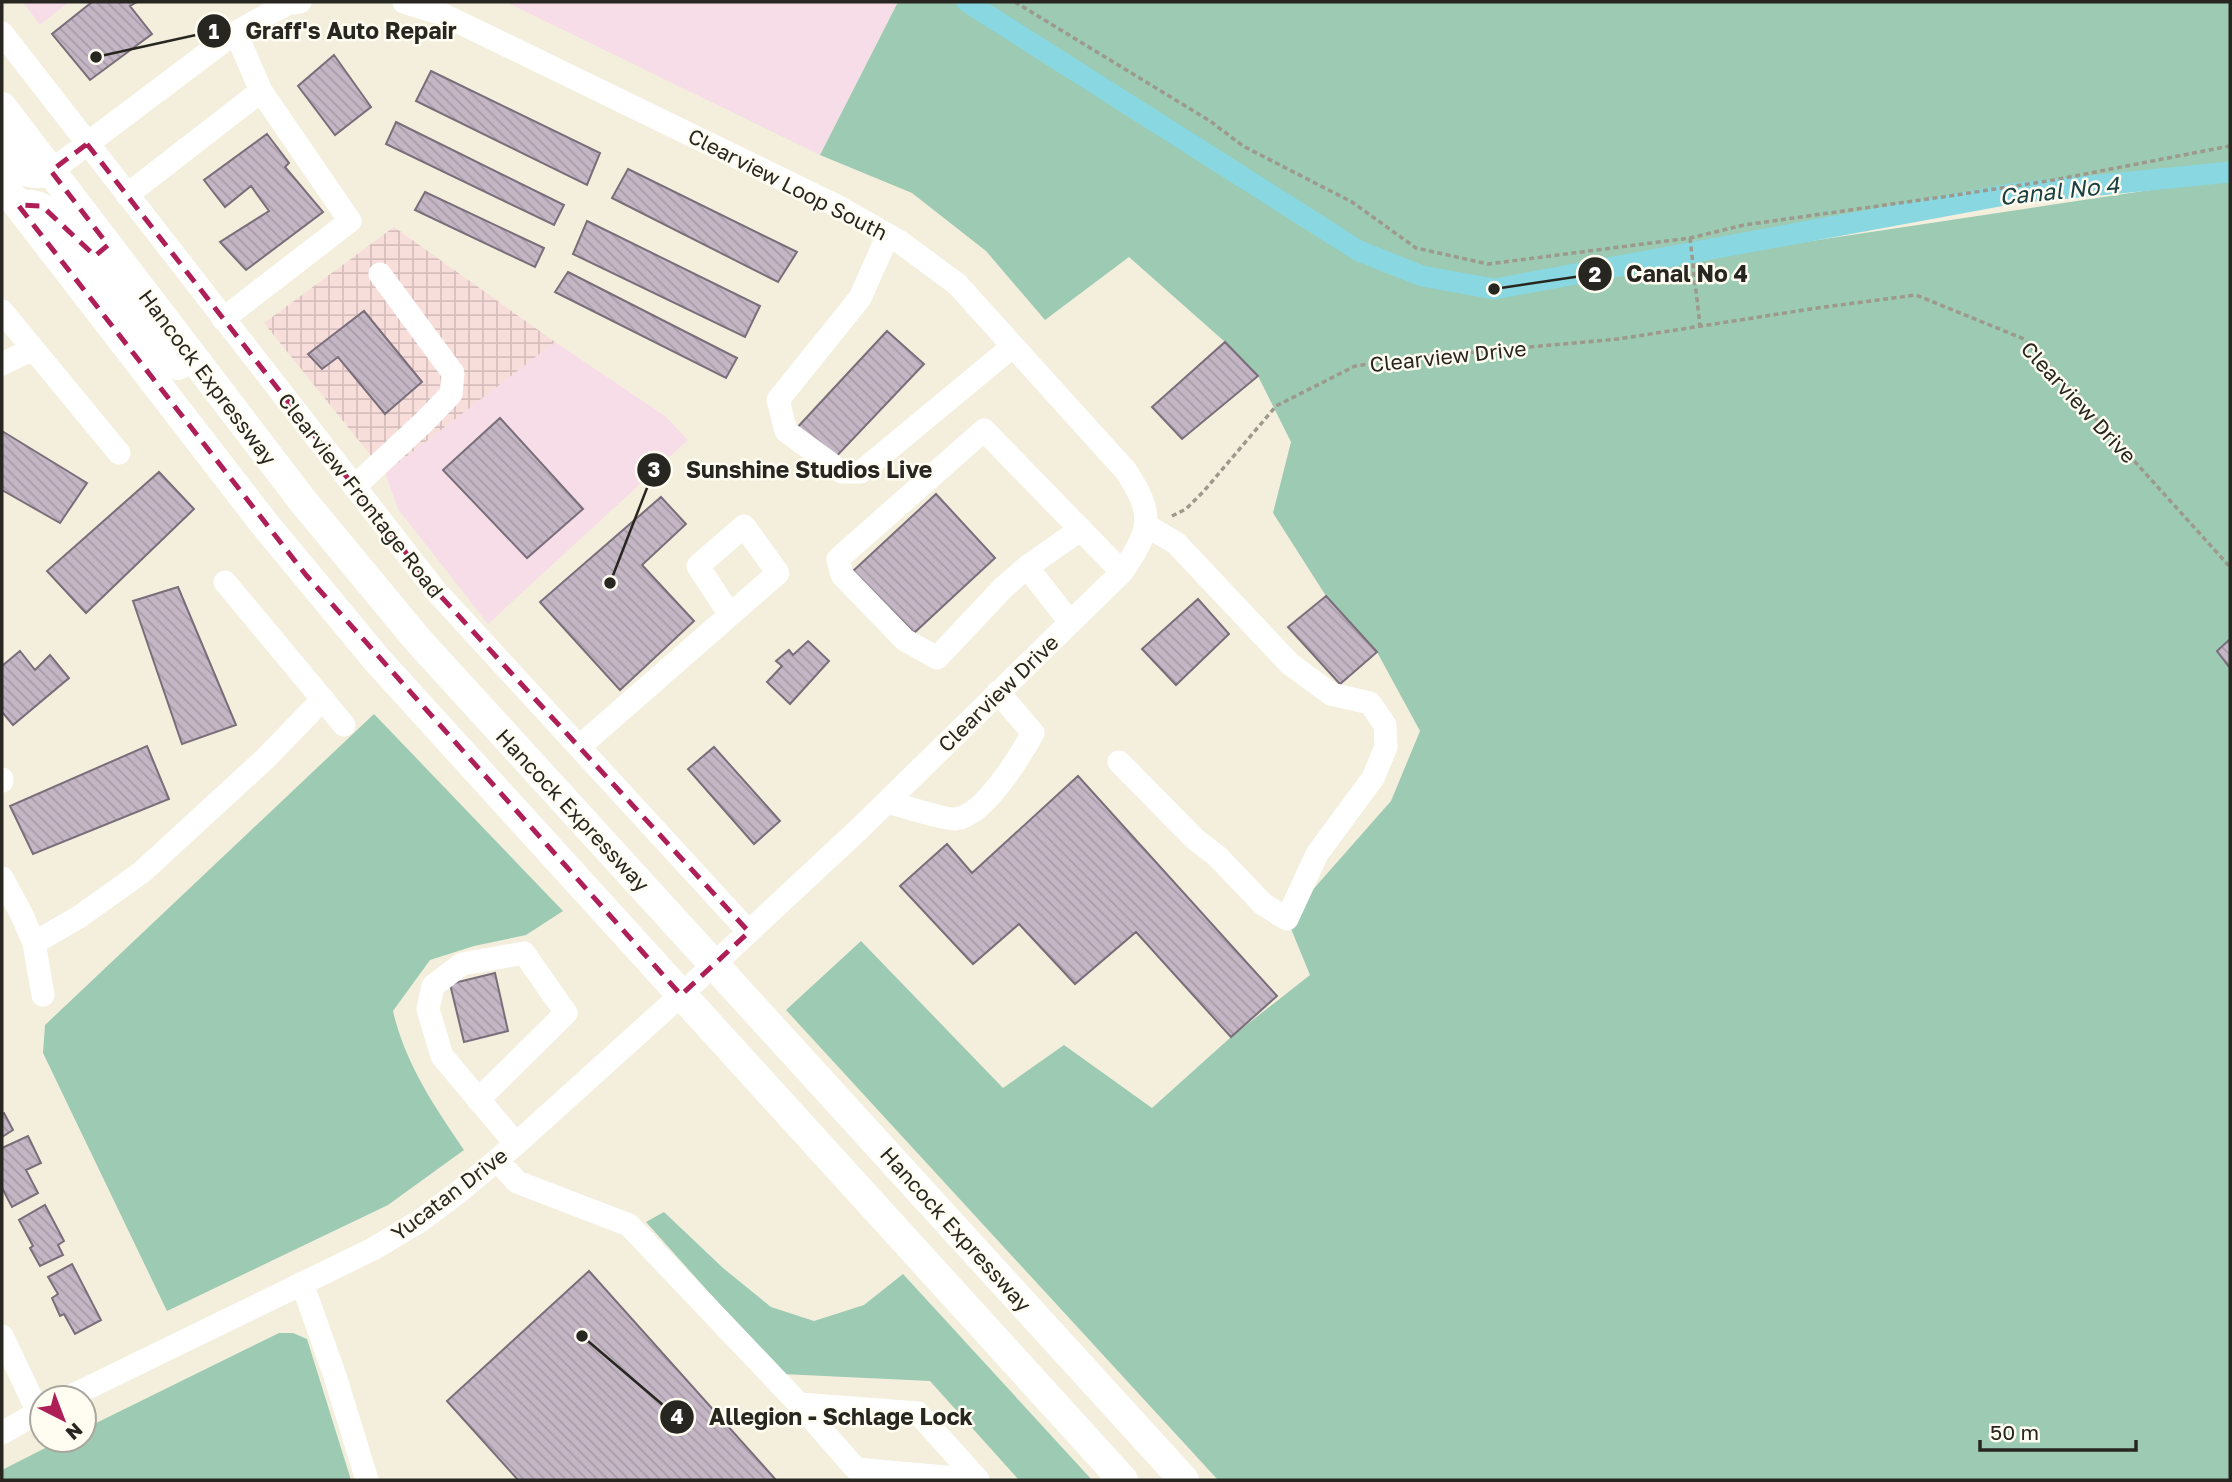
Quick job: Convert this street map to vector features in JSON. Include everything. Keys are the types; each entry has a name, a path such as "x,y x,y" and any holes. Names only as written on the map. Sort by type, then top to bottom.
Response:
{"main road":[{"name":"Hancock Expressway","path":"2,107 302,500 416,639 1184,1480"},
{"path":"2,148 26,173 38,175 51,171"},
{"name":"Hancock Expressway","path":"7,202 378,661 1123,1480"},
{"path":"7,202 42,206 151,337 211,401 259,443"}],"street":[{"path":"51,171 268,8 300,2"},
{"name":"Clearview Loop South","path":"404,2 442,14 837,206 888,235 957,284 1126,471 1136,486 1145,509 1147,526"},
{"name":"Clearview Frontage Road","path":"2,33 435,590 749,932"},
{"path":"223,319 350,221 261,91 236,33"},
{"path":"127,195 261,91"},
{"path":"888,235 860,298 778,400 786,431 842,472 861,472 1013,346"},
{"path":"354,487 417,430 451,394 453,373 380,274"},
{"path":"2,311 119,453"},
{"path":"2,364 33,349"},
{"path":"1081,529 1003,587 937,658 905,640 842,575 838,559 984,430 1081,529 1122,572"},
{"path":"1119,762 1263,904 1287,919 1317,854 1373,778 1386,747 1385,725 1370,703 1331,694 1290,664 1176,543 1147,526"},
{"name":"Clearview Drive","path":"714,964 887,802 1122,572 1141,544 1147,526"},
{"path":"1027,567 1070,622"},
{"path":"225,582 344,725"},
{"path":"579,747 730,615"},
{"path":"887,802 955,820 976,810 1014,768 1033,733 999,692"},
{"path":"34,943 79,917 142,872 266,758 323,699"},
{"path":"2,878 34,943 43,995"},
{"path":"478,1100 566,1013 524,953 463,964 433,986 428,1009 442,1056 478,1100 516,1144"},
{"name":"Yucatan Drive","path":"96,1384 373,1248 420,1221 516,1144 714,964"},
{"path":"497,1160 517,1182 629,1225 799,1404 856,1469 978,1480"},
{"path":"302,1283 335,1376 367,1480"},
{"path":"2,1336 28,1387"},
{"path":"799,1404 918,1413 978,1480"},
{"path":"2,1433 28,1418"}],"path":[{"path":"1015,2 1210,121 1243,146 1352,202 1416,248 1488,264 1690,239 1744,225 2054,180 2230,146"},
{"path":"1690,239 1700,326"},
{"name":"Clearview Drive","path":"1147,526 1186,509 1276,406 1354,366 1419,357 1618,340 1916,295 2024,339 2230,567"}],"highlighted area":[{"path":"87,144 435,590 749,932 681,995 306,575 18,205 42,206 95,256 108,245 51,171"}],"shaded area":[{"path":"23,2 69,2 40,25"},
{"path":"506,2 898,2 820,155"},
{"path":"394,227 555,342 385,473 264,323"},
{"path":"555,342 665,416 688,440 488,624 398,509 385,473"}],"green space":[{"path":"898,2 2230,2 2230,167 2010,194 1526,284 2230,178 2230,1480 1218,1480 786,1010 861,941 1003,1088 1064,1045 1152,1108 1231,1037 1310,975 1287,919 1391,801 1420,731 1377,652 1326,596 1273,513 1291,442 1258,376 1225,342 1129,257 1045,320 986,251 912,193 820,155"},
{"path":"374,714 563,911 526,935 474,946 430,960 393,1011 413,1066 464,1150 388,1205 167,1311 43,1053 45,1025"},
{"path":"664,1212 723,1268 771,1307 814,1321 864,1305 903,1274 1092,1480 1019,1480 930,1381 782,1374 646,1222"},
{"path":"279,1333 293,1333 307,1339 351,1480 2,1480 2,1470 33,1454 98,1454 98,1422"}],"building":[{"path":"92,2 137,2 130,6 152,34 90,80 52,34"},
{"path":"334,55 371,107 335,135 298,86"},
{"path":"431,71 600,153 587,185 416,101"},
{"path":"396,122 564,205 554,225 386,144"},
{"path":"267,134 289,163 285,167 323,212 246,270 220,242 269,211 251,186 225,207 204,180"},
{"path":"628,169 797,252 778,282 612,198"},
{"path":"425,192 544,248 535,267 415,210"},
{"path":"587,221 760,306 745,337 573,254"},
{"path":"568,272 737,358 726,378 555,292"},
{"path":"364,311 422,382 385,414 338,357 322,369 308,354"},
{"path":"887,331 924,364 832,461 794,431"},
{"path":"1225,342 1258,376 1182,439 1152,407"},
{"path":"500,418 583,509 527,558 443,470"},
{"path":"2,431 87,483 60,523 2,490"},
{"path":"159,472 194,509 86,613 47,571"},
{"path":"936,494 995,558 914,633 853,571"},
{"path":"661,497 686,524 642,565 694,621 620,690 540,602"},
{"path":"178,587 236,725 182,744 133,601"},
{"path":"1326,596 1377,652 1340,684 1288,627"},
{"path":"1198,599 1229,634 1176,685 1142,649"},
{"path":"2230,639 2230,668 2217,651"},
{"path":"808,641 829,661 790,704 767,682 782,666 776,661 789,650 793,655"},
{"path":"20,651 35,670 50,655 69,678 13,725 2,712 2,666"},
{"path":"147,746 169,799 33,854 10,806"},
{"path":"714,747 780,821 754,844 688,769"},
{"path":"1078,776 1277,996 1231,1037 1136,932 1075,984 1019,924 973,964 900,886 947,844 972,873"},
{"path":"495,973 508,1031 464,1042 450,984"},
{"path":"4,1113 13,1130 2,1137 2,1114"},
{"path":"28,1136 41,1163 26,1170 38,1193 12,1207 2,1188 2,1148"},
{"path":"45,1205 64,1241 58,1245 63,1255 40,1266 19,1220"},
{"path":"72,1264 101,1320 75,1334 64,1314 60,1316 52,1298 58,1294 48,1277"},
{"path":"589,1271 776,1480 518,1480 447,1401"}],"waterway":[{"name":"Canal No 4","path":"967,2 1359,251 1422,276 1494,289 2010,194 2230,172"}],"place":[{"name":"Graff's Auto Repair","path":"96,57"},
{"name":"Canal No 4","path":"1494,289"},
{"name":"Sunshine Studios Live","path":"610,583"},
{"name":"Allegion - Schlage Lock","path":"582,1336"}]}
